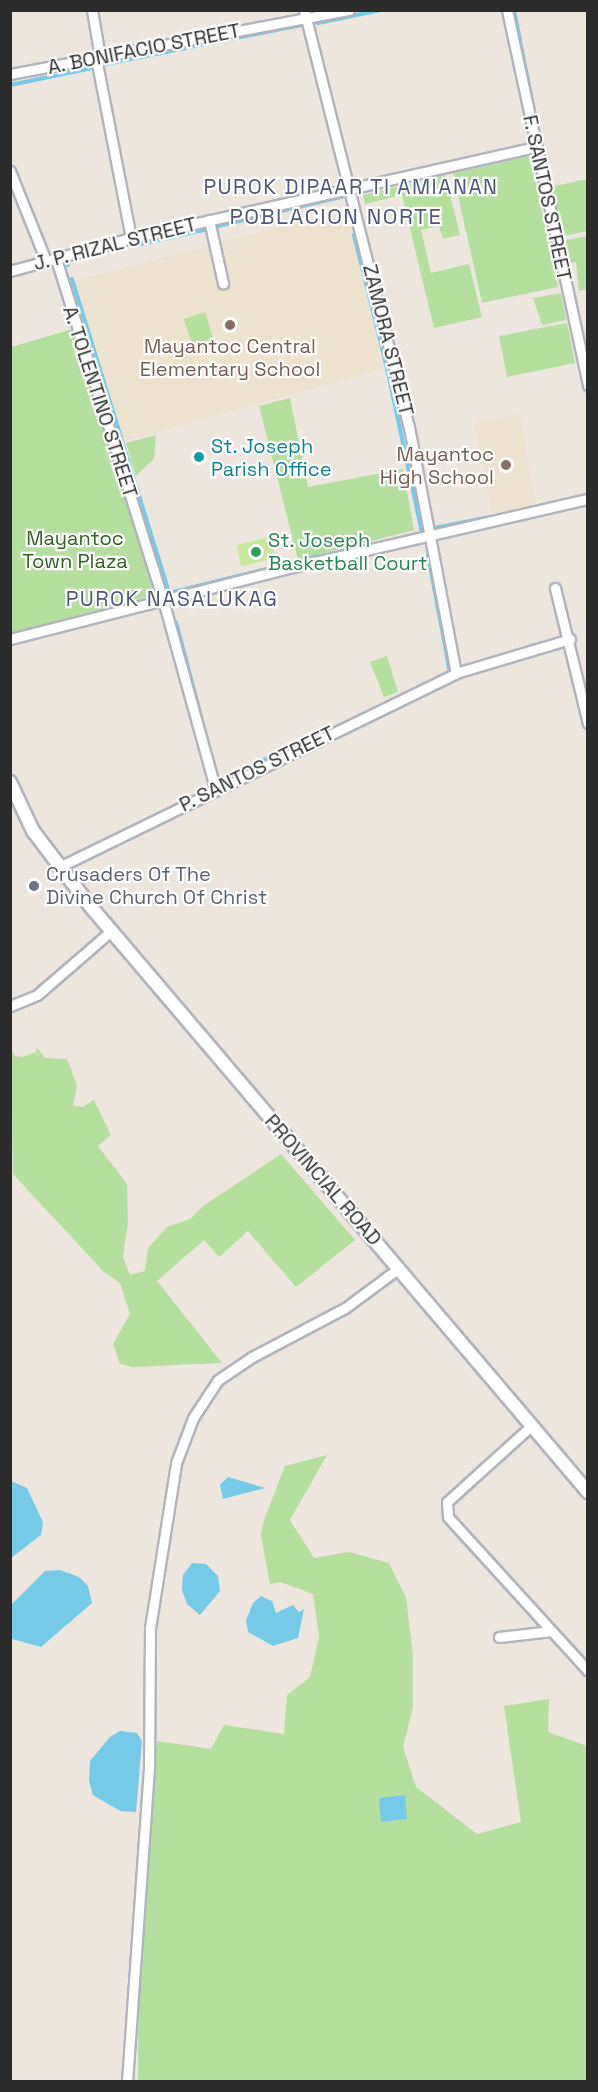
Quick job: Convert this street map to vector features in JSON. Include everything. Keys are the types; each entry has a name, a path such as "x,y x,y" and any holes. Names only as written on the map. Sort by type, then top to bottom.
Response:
{"main road":[{"name":"PROVINCIAL ROAD","path":"10,782 33,831 111,931 587,1489"}],"street":[{"path":"92,10 98,58 131,238"},
{"name":"A. BONIFACIO STREET","path":"10,74 305,15 349,10"},
{"name":"F. SANTOS STREET","path":"507,10 588,385"},
{"name":"ZAMORA STREET","path":"305,15 409,427 427,535 456,673"},
{"name":"J. P. RIZAL STREET","path":"10,271 131,238 536,147"},
{"name":"A. TOLENTINO STREET","path":"10,171 51,260 163,600 215,788"},
{"path":"209,220 223,283"},
{"path":"10,639 427,535 588,500"},
{"path":"555,588 570,639 588,723"},
{"name":"P. SANTOS STREET","path":"59,867 215,788 456,673 570,639"},
{"path":"10,1006 37,995 111,931"},
{"path":"127,2082 149,1769 150,1628 176,1463 193,1418 218,1380 252,1357 345,1308 399,1268"},
{"path":"531,1426 459,1490 447,1502 446,1509 448,1517 588,1671"},
{"path":"499,1637 552,1631"}],"shaded area":[{"name":"Mayantoc Central Elementary School","path":"334,213 337,226 349,224 383,369 125,441 74,281"},
{"name":"Mayantoc High School","path":"520,414 536,507 493,515 474,423"}],"green space":[{"path":"530,156 558,287 482,303 453,173"},
{"path":"445,175 460,235 443,239 439,226 421,230 431,273 469,264 482,317 434,328 402,195 365,204 363,195"},
{"path":"587,179 587,231 559,237 550,187"},
{"path":"587,236 587,289 579,291 576,262 565,264 560,241"},
{"path":"561,293 566,320 542,325 533,298"},
{"path":"205,312 215,345 193,348 184,319"},
{"path":"567,323 575,363 507,377 499,336"},
{"name":"Mayantoc Town Plaza","path":"73,329 157,594 11,633 11,347"},
{"path":"290,398 308,487 403,469 414,530 298,560 259,406"},
{"path":"156,435 154,459 136,476 126,443"},
{"name":"St. Joseph Basketball Court","path":"271,537 276,558 241,566 237,545"},
{"path":"387,656 398,692 384,697 370,662"},
{"path":"37,1047 45,1058 67,1059 77,1085 73,1106 83,1107 94,1100 111,1135 98,1146 127,1184 128,1222 123,1257 130,1275 145,1271 148,1248 167,1227 190,1219 203,1206 281,1154 355,1240 296,1287 248,1231 219,1257 204,1240 157,1281 222,1363 132,1367 120,1364 113,1344 130,1314 120,1283 104,1272 13,1174 11,1048 15,1056 22,1057 36,1052"},
{"path":"327,1455 290,1520 314,1558 349,1552 389,1563 406,1597 413,1656 413,1707 403,1747 416,1787 477,1834 521,1822 504,1706 549,1699 548,1732 587,1746 587,2081 138,2082 139,1916 157,1741 211,1749 224,1725 284,1734 287,1695 310,1677 319,1637 313,1594 280,1582 270,1584 261,1536 263,1523 285,1466"}],"water":[{"path":"228,1477 265,1488 223,1499 220,1485"},
{"path":"11,1481 27,1488 43,1522 41,1535 11,1558"},
{"path":"192,1563 206,1564 218,1576 220,1591 200,1615 187,1604 182,1590 183,1575"},
{"path":"60,1570 79,1577 88,1586 92,1603 41,1647 12,1639 11,1605 45,1571"},
{"path":"261,1596 272,1601 276,1613 293,1605 299,1612 304,1609 298,1638 273,1646 248,1632 246,1620 253,1603"},
{"path":"120,1731 137,1733 142,1741 136,1812 120,1811 93,1795 89,1781 90,1761 110,1737"},
{"path":"405,1795 407,1819 381,1822 379,1798"}],"waterway":[{"path":"318,23 381,10"},
{"path":"514,10 540,143"},
{"path":"106,64 301,25"},
{"path":"10,85 92,68"},
{"path":"356,193 413,179"},
{"path":"214,227 349,195"},
{"path":"142,244 208,229"},
{"path":"354,235 387,368 422,533 419,534"},
{"path":"72,279 169,593 299,561"},
{"path":"435,528 490,517"},
{"path":"428,555 450,673"},
{"path":"301,560 318,556"},
{"path":"127,605 149,599"},
{"path":"176,622 218,781 272,756"}],"place":[{"name":"Mayantoc Central Elementary School","path":"230,325"},
{"name":"St. Joseph Parish Office","path":"199,457"},
{"name":"Mayantoc High School","path":"506,465"},
{"name":"St. Joseph Basketball Court","path":"256,552"},
{"name":"Crusaders Of The Divine Church Of Christ","path":"34,886"}],"district":[{"name":"PUROK DIPAAR TI AMIANAN","path":"351,187"},
{"name":"POBLACION NORTE","path":"336,217"},
{"name":"PUROK NASALUKAG","path":"172,599"}]}
